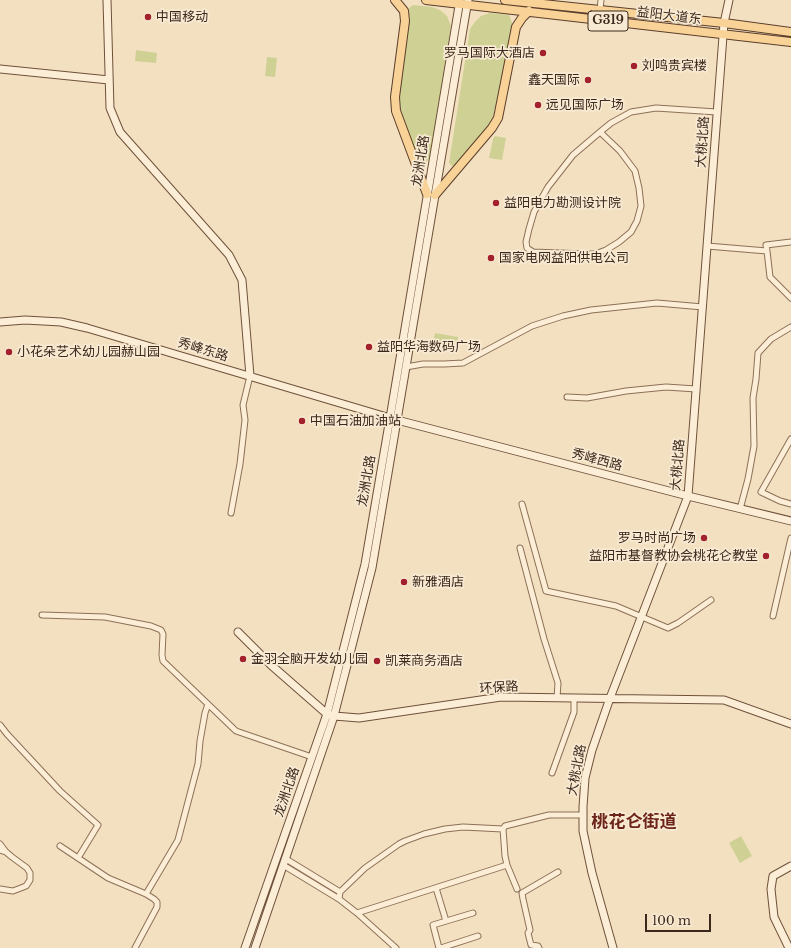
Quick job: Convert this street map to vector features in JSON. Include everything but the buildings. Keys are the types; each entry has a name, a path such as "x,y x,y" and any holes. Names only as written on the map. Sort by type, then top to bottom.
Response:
{"main road":[{"path":"395,0 404,12 405,21 395,97 396,112 431,195 492,128 498,118 516,27 522,18 529,12"},
{"name":"益阳大道东","path":"426,0 463,2 529,12 791,42"},
{"name":"G319","path":"504,0 724,23 791,32"}],"street":[{"path":"107,0 110,108 120,132 229,255 242,280 250,376 243,404 245,420 242,449 231,513"},
{"path":"600,10 601,0"},
{"name":"大桃北路","path":"612,948 582,831 586,778 592,750 610,698 688,496 723,34 724,23 730,0"},
{"name":"龙洲北路","path":"255,948 334,716 372,568 394,419 463,2"},
{"path":"0,69 109,80"},
{"path":"600,132 620,151 635,171 641,206 637,221 631,232 606,250 595,254 533,252 527,248 526,242 529,229 534,212 548,187 573,155 600,132 611,123 631,112 656,108 717,112"},
{"name":"龙洲北路","path":"245,948 327,714 365,564 406,367 431,195"},
{"path":"791,242 766,245 770,277 791,298"},
{"path":"707,246 767,252"},
{"path":"406,367 423,364 463,363 532,326 564,316 591,310 657,303 702,307"},
{"name":"秀峰东路","path":"0,322 25,320 61,322 87,328 394,419"},
{"path":"740,509 748,479 754,446 753,398 758,353 772,339 791,327"},
{"path":"567,397 587,398 626,391 666,387 696,389"},
{"name":"秀峰西路","path":"394,419 688,496 791,521"},
{"path":"791,439 761,492 780,501 791,504"},
{"path":"522,504 546,591 616,606 668,628 678,623 711,600"},
{"path":"773,616 791,538"},
{"path":"520,548 544,640 558,683 557,698"},
{"path":"42,615 105,617 151,626 161,630 163,634 163,661 236,731 312,757"},
{"name":"环保路","path":"238,632 271,665 327,714 334,716 359,718 501,698 610,698 724,700 791,724"},
{"path":"552,774 574,712 574,698"},
{"path":"146,894 178,840 198,764 200,741 208,704"},
{"path":"0,725 60,791 98,825 78,858"},
{"path":"339,899 340,892 365,868 399,844 418,836 445,829 463,827 503,829 505,826 549,815 583,815"},
{"path":"503,829 507,865 517,889"},
{"path":"0,844 6,852 27,868 30,873 30,880 26,886 21,889 14,891 0,889"},
{"path":"60,846 108,878 146,894 157,902 157,907 135,948"},
{"path":"0,850 6,852"},
{"path":"285,862 340,892"},
{"path":"285,862 339,899 396,948"},
{"path":"357,913 507,865"},
{"path":"789,948 774,917 771,889 773,876 791,866"},
{"path":"539,948 538,946 531,945 528,933 530,930 522,893 558,872"},
{"path":"436,888 446,921"},
{"path":"472,913 433,926 440,948 478,936"}],"green space":[{"path":"413,5 432,7 440,10 447,16 451,26 430,158 425,163 420,162 398,110 397,99 409,8"},
{"path":"490,13 509,15 513,25 495,118 455,165 452,166 449,163 470,29 481,16"},
{"path":"136,50 157,53 156,63 135,61"},
{"path":"267,57 277,58 275,77 265,76"},
{"path":"495,136 506,138 502,160 489,158"},
{"path":"435,333 458,337 456,352 432,348"},
{"path":"741,836 752,856 740,863 729,843"}],"place":[{"name":"中国移动","path":"148,17"},
{"name":"罗马国际大酒店","path":"543,53"},
{"name":"刘鸣贵宾楼","path":"634,66"},
{"name":"鑫天国际","path":"588,80"},
{"name":"远见国际广场","path":"538,105"},
{"name":"益阳电力勘测设计院","path":"496,203"},
{"name":"国家电网益阳供电公司","path":"491,258"},
{"name":"益阳华海数码广场","path":"369,347"},
{"name":"小花朵艺术幼儿园赫山园","path":"9,352"},
{"name":"中国石油加油站","path":"302,421"},
{"name":"罗马时尚广场","path":"704,538"},
{"name":"益阳市基督教协会桃花仑教堂","path":"766,556"},
{"name":"新雅酒店","path":"404,582"},
{"name":"金羽全脑开发幼儿园","path":"243,659"},
{"name":"凯莱商务酒店","path":"377,661"}],"district":[{"name":"桃花仑街道","path":"634,822"}]}
